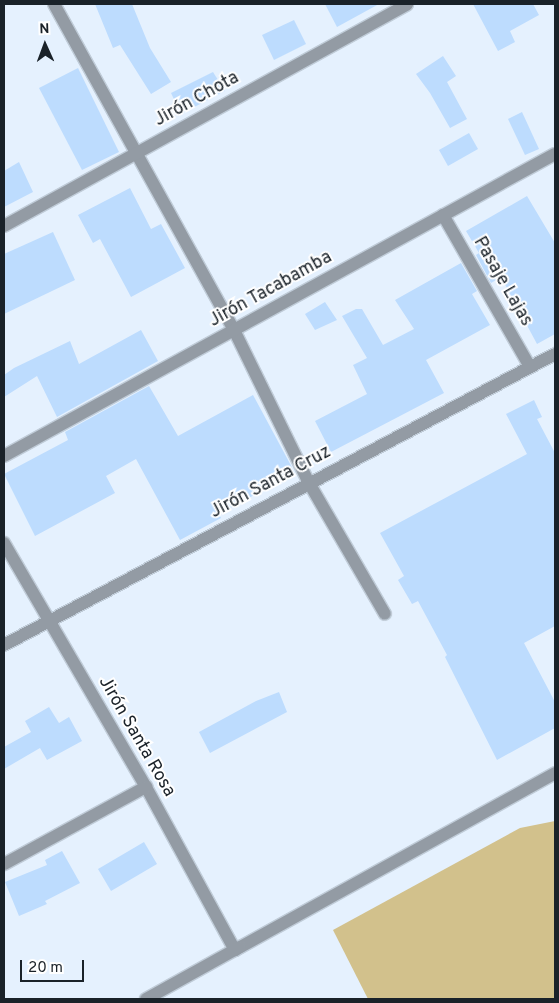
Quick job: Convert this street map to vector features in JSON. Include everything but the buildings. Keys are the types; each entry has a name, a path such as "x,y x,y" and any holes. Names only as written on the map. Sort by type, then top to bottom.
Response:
{"street":[{"path":"54,4 234,330 309,483 385,614"},
{"name":"Jirón Chota","path":"4,226 407,4"},
{"name":"Jirón Tacabamba","path":"4,456 555,154"},
{"name":"Pasaje Lajas","path":"443,215 530,367"},
{"name":"Jirón Santa Cruz","path":"4,646 49,620 555,354"},
{"name":"Jirón Santa Rosa","path":"4,543 239,948"},
{"path":"146,999 555,774"},
{"path":"4,864 146,787"}],"shaded area":[{"path":"555,821 555,999 368,999 333,930 520,828"}]}
